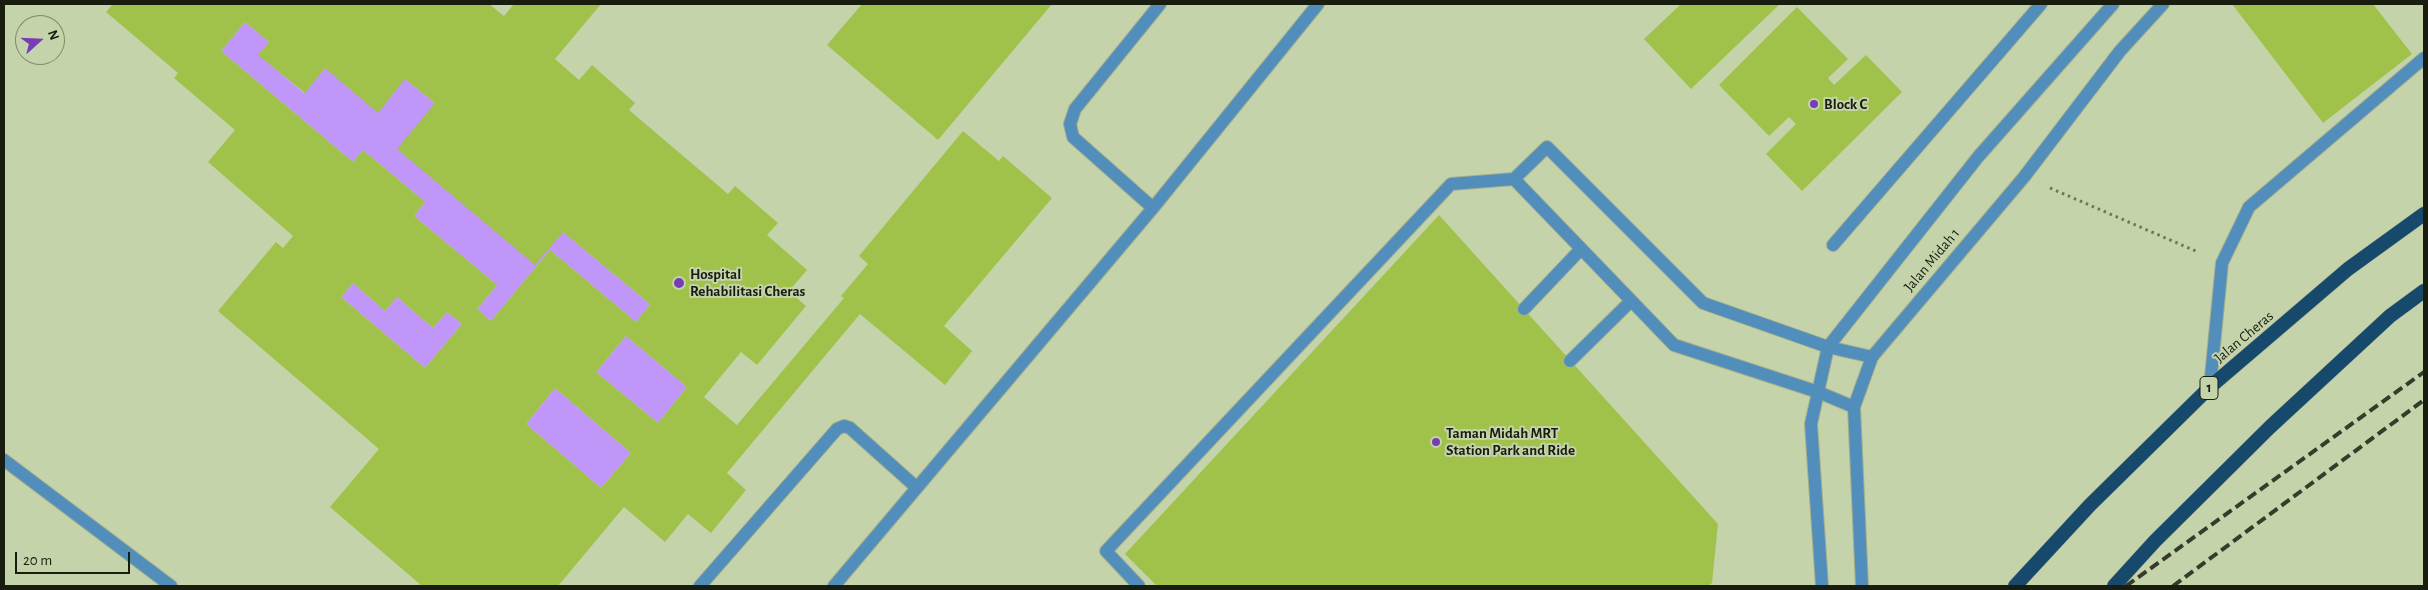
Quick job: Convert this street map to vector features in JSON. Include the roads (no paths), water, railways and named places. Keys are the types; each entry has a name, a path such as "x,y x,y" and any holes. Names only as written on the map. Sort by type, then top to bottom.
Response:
{"highway":[{"name":"Jalan Cheras","path":"2015,586 2090,505 2210,387 2348,269 2424,214"},
{"path":"2114,586 2155,541 2270,426 2390,316 2424,291"}],"street":[{"path":"1153,208 1073,138 1070,124 1075,109 1160,4"},
{"path":"834,586 1153,208 1318,4"},
{"path":"1833,245 2040,4"},
{"name":"Jalan Midah 1","path":"1822,586 1811,424 1828,346 1978,157 2113,4"},
{"name":"Jalan Midah 1","path":"1862,586 1854,407 1872,358 2024,177 2120,51 2163,4"},
{"path":"2210,387 2222,263 2249,207 2424,58"},
{"path":"1139,586 1106,551 1451,184 1514,179 1547,147 1703,303 1828,346 1872,358"},
{"path":"1514,179 1674,345 1818,392 1854,407"},
{"path":"1524,309 1581,249"},
{"path":"1570,361 1631,300"},
{"path":"700,586 837,429 844,426 850,428 916,487"},
{"path":"4,460 171,586"}],"railway":[{"path":"2126,586 2424,372"},
{"path":"2173,586 2424,400"}],"place":[{"name":"Block C","path":"1814,104"},
{"name":"Hospital Rehabilitasi Cheras","path":"679,283"},
{"name":"Taman Midah MRT Station Park and Ride","path":"1436,442"}]}
